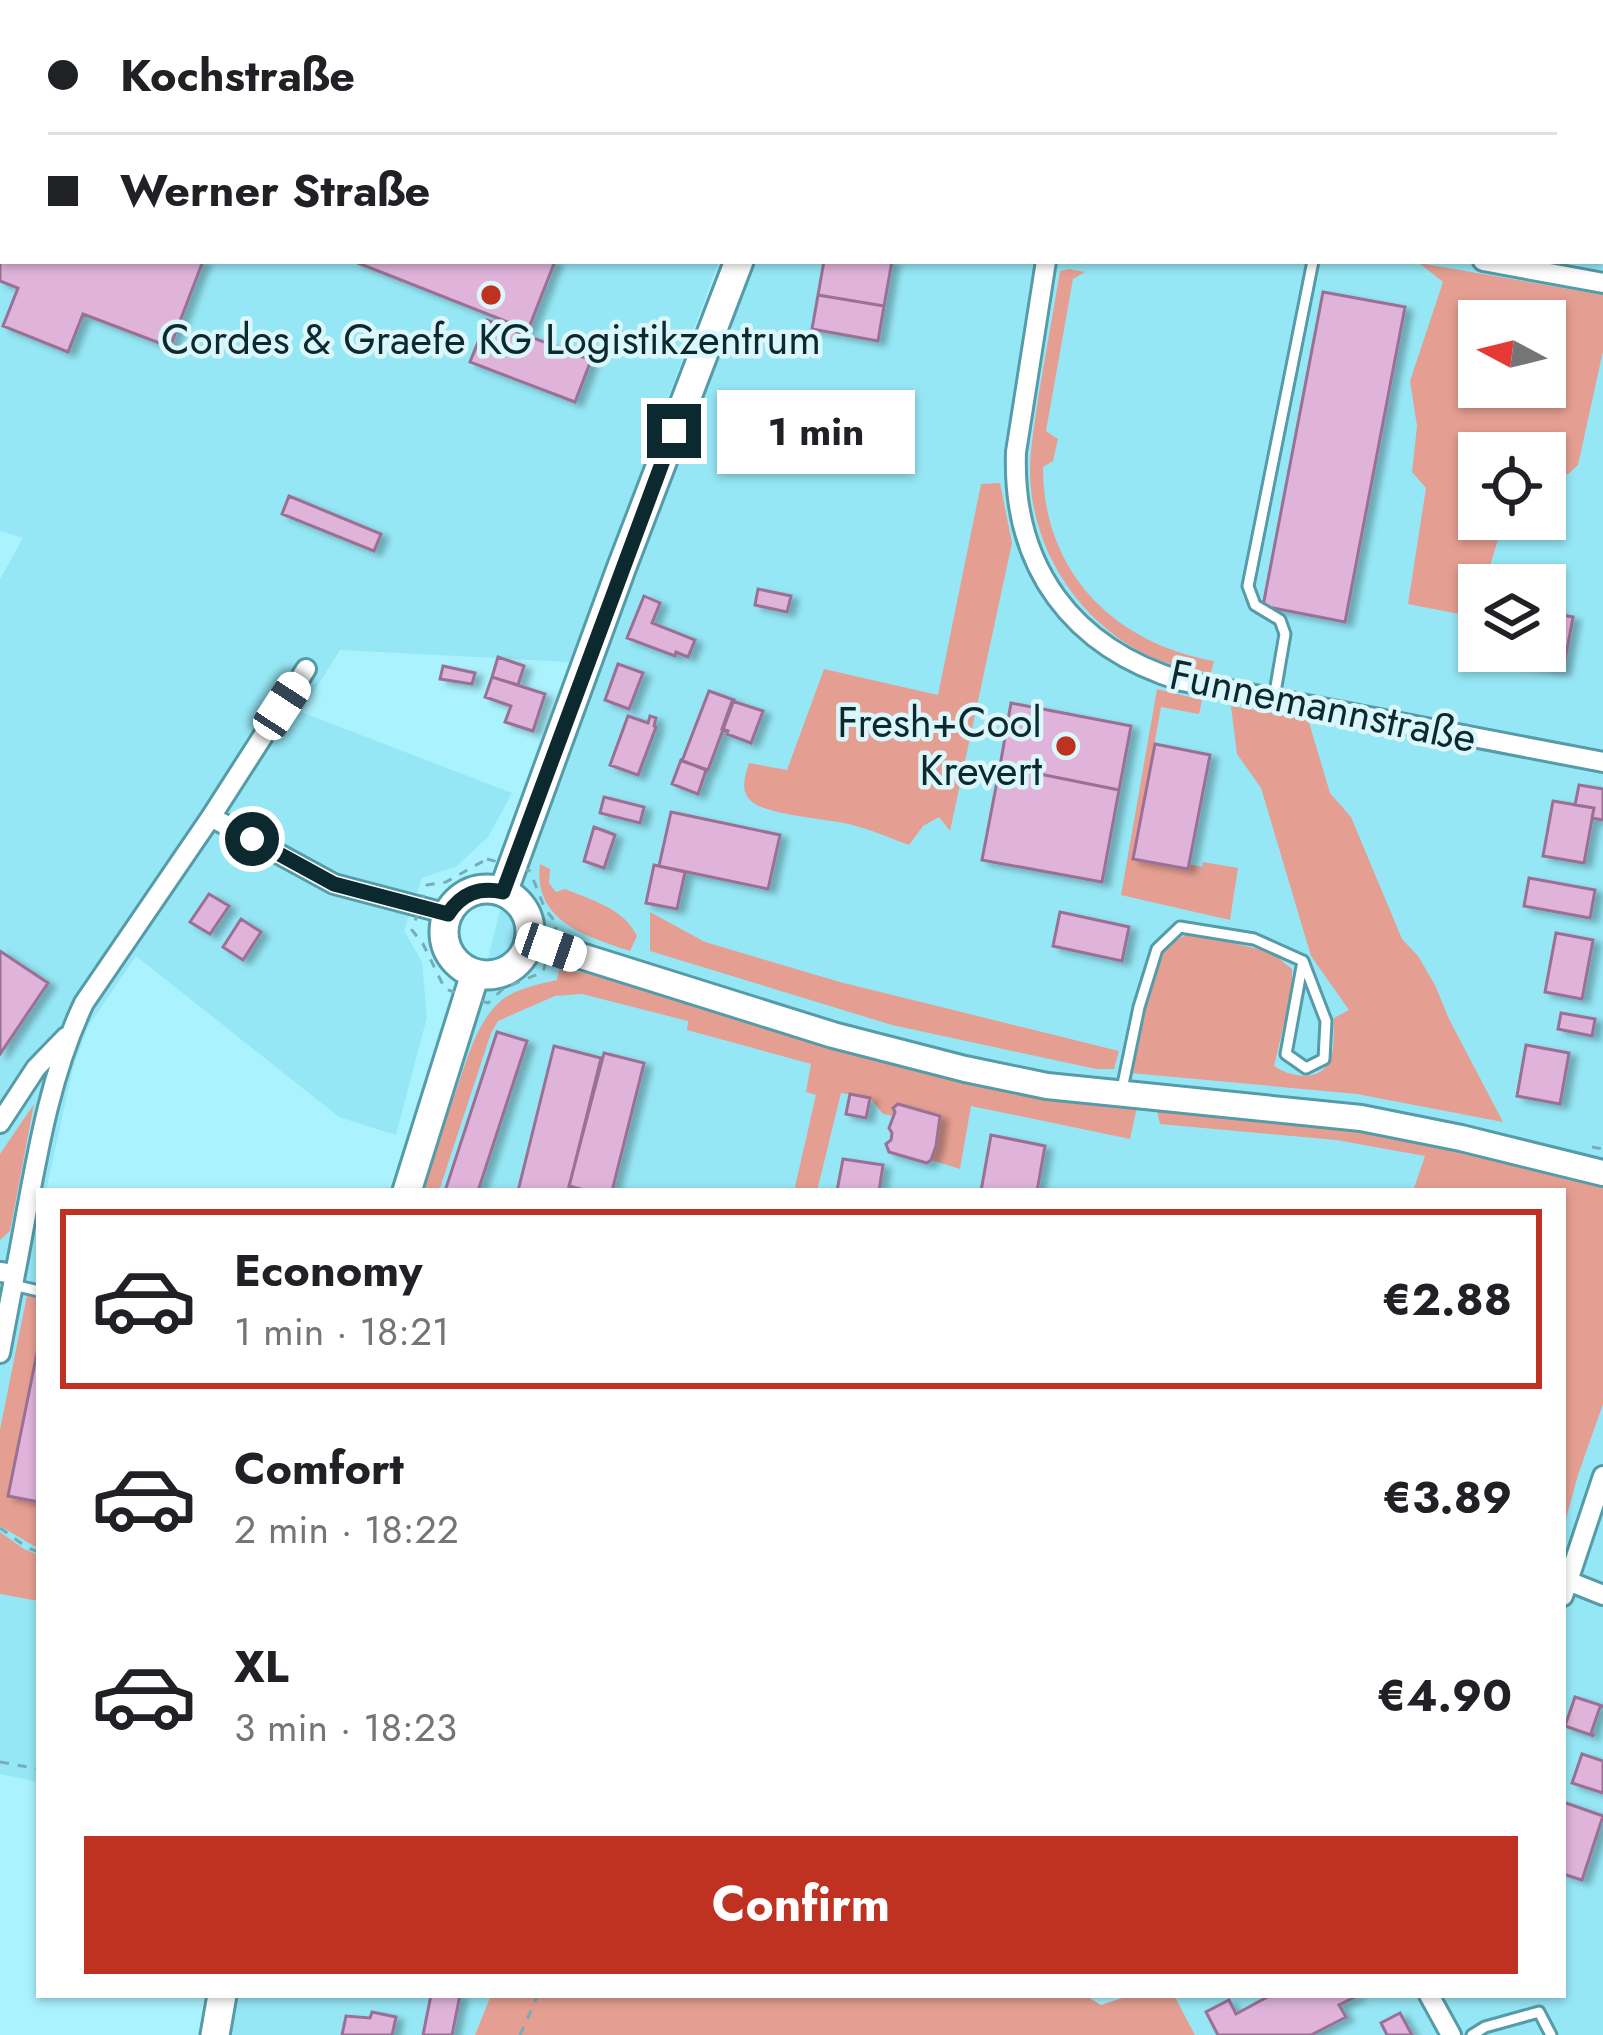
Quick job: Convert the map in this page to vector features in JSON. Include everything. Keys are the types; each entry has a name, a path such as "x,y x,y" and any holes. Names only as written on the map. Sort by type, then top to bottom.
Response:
{"main road":[{"path":"408,1188 472,985 512,969 526,951 540,944 508,879 738,264"},
{"path":"472,985 448,952 444,927 448,914 465,895 508,879"},
{"path":"214,2035 222,1998"}],"street":[{"name":"Funnemannstraße","path":"1046,264 1015,482 1027,545 1040,574 1073,618 1096,639 1124,658 1182,680 1603,762"},
{"path":"1499,264 1603,284"},
{"path":"0,1354 9,1277 69,1034 105,970 306,670"},
{"path":"211,817 334,884 448,914"},
{"path":"540,944 833,1035 965,1069 1047,1086 1360,1118 1603,1173"},
{"path":"0,1123 37,1067 69,1034"},
{"path":"1603,1475 1566,1588 1603,1595"},
{"path":"1431,1998 1451,2035"}],"lane":[{"path":"1274,698 1285,634 1280,620 1255,605 1248,586 1311,264"},
{"path":"1121,1095 1138,1007 1157,949 1180,927 1254,939 1303,961 1326,1021 1324,1059 1306,1069 1286,1054 1303,961"},
{"path":"1472,2035 1539,2012 1551,2035"}],"path":[{"path":"488,859 508,879 530,871 545,909 557,924 540,944 543,971 504,988 488,1003 472,985 445,989 412,930 427,885 446,882 488,859"},
{"path":"1586,1146 1603,1149"},
{"path":"0,1528 36,1551"},
{"path":"0,1762 36,1768"},
{"path":"520,2035 537,1998"}],"shaded area":[{"path":"0,264 718,264 570,662 340,650 301,712 512,793 488,837 457,866 422,878 404,931 422,962 427,1017 396,1135 339,1117 136,956 88,1027 73,1068 47,1188 36,1188 36,1781 0,1774 0,579 23,538 0,531"},
{"path":"741,264 1603,264 1603,2035 1195,2035 1176,1998 1566,1998 1566,1188 416,1188 482,983 506,886"},
{"path":"1420,264 1603,295 1603,351 1578,465 1566,474 1566,432 1458,432 1458,540 1498,540 1491,564 1458,564 1458,614 1408,604 1426,488 1412,472 1417,426 1410,381 1443,282"},
{"path":"1060,271 1085,272 1073,279 1046,431 1058,439 1053,461 1043,467 1046,504 1056,539 1070,569 1116,619 1145,638 1214,661 1211,673 1149,656 1101,624 1064,580 1039,529 1030,472 1032,444"},
{"path":"1000,483 1012,543 950,831 939,817 923,826 909,845 853,825 767,809 750,800 744,787 749,763 787,770 824,669 938,695 981,484"},
{"path":"1157,689 1202,700 1199,714 1161,707 1134,858 1188,869 1189,864 1202,867 1203,862 1238,868 1230,920 1121,895"},
{"path":"1231,706 1308,719 1330,793 1351,817 1402,939 1435,985 1503,1122 1357,1094 1131,1073 1158,962 1167,947 1189,933 1271,952 1292,969 1292,990 1274,1066 1281,1070 1306,1076 1327,1066 1334,1018 1349,1010 1311,956 1261,788 1237,754"},
{"path":"540,864 550,869 549,883 556,892 565,889 624,918 637,936 630,951 581,932 554,913 540,884"},
{"path":"650,912 705,942 840,982 1119,1051 1114,1069 892,1025 650,951"},
{"path":"559,970 586,973 947,1077 1032,1095 1137,1107 1130,1139 971,1106 960,1169 931,1160 939,1133 901,1105 895,1105 894,1116 883,1114 870,1098 841,1093 818,1188 795,1188 816,1095 806,1092 811,1064 687,1030 688,1021 582,994 555,996 498,1021 440,1188 423,1188 445,1110 485,1020 503,999 557,980"},
{"path":"34,1104 10,1231 0,1240 0,1154"},
{"path":"1157,1111 1284,1118 1384,1131 1603,1186 1603,1404 1566,1519 1566,1188 1414,1188 1425,1156 1336,1140 1160,1124"},
{"path":"27,1295 36,1297 36,1358 9,1496 36,1501 36,1547 0,1526 0,1430"},
{"path":"0,1532 36,1554 36,1600 0,1594"},
{"path":"232,1998 490,1998 475,2035 225,2035"},
{"path":"490,1998 1090,1998 1101,2005 1122,1998 1176,1998 1195,2035 475,2035"}],"building":[{"path":"0,264 202,264 170,347 83,314 68,352 3,326 18,288 0,281"},
{"name":"Cordes & Graefe KG Logistikzentrum","path":"361,264 554,264 528,330"},
{"path":"823,264 891,264 884,306 818,295"},
{"path":"1323,292 1405,307 1345,622 1263,606"},
{"path":"818,295 884,306 878,341 812,329"},
{"path":"487,320 591,360 575,402 470,362"},
{"path":"289,496 381,534 374,551 282,514"},
{"path":"758,589 791,596 787,612 755,605"},
{"path":"644,596 660,603 652,623 695,640 688,657 627,638"},
{"path":"1566,616 1573,617 1566,655"},
{"path":"498,657 524,666 518,685 492,677"},
{"path":"618,664 643,673 629,709 605,700"},
{"path":"443,666 475,673 472,684 440,679"},
{"path":"492,677 545,694 533,731 505,722 511,706 485,697"},
{"path":"709,691 734,700 708,770 682,761"},
{"path":"732,701 763,711 751,743 722,729"},
{"name":"Fresh+Cool Krevert","path":"1011,703 1131,726 1119,790 1000,766"},
{"path":"628,716 648,723 650,716 656,718 638,775 610,765"},
{"path":"1155,744 1210,755 1188,869 1133,859"},
{"path":"681,760 706,770 698,794 672,784"},
{"path":"1000,766 1119,790 1102,882 982,860"},
{"path":"1579,785 1603,789 1603,820 1592,818 1594,808 1575,805"},
{"path":"604,797 644,807 640,823 600,813"},
{"path":"1553,801 1594,808 1584,863 1543,856"},
{"path":"671,812 780,835 768,889 659,866"},
{"path":"594,827 615,835 604,868 584,861"},
{"path":"654,865 685,872 677,909 646,903"},
{"path":"1529,878 1595,890 1590,918 1524,906"},
{"path":"209,894 229,906 210,934 190,922"},
{"path":"1060,912 1129,927 1122,961 1053,946"},
{"path":"241,919 261,932 243,960 223,947"},
{"path":"1556,933 1593,940 1582,999 1545,992"},
{"path":"0,951 48,983 0,1054"},
{"path":"1561,1013 1595,1019 1592,1036 1558,1029"},
{"path":"497,1032 527,1041 479,1188 446,1188"},
{"path":"1526,1045 1569,1053 1560,1104 1517,1096"},
{"path":"554,1046 601,1058 569,1188 519,1188"},
{"path":"604,1053 644,1063 613,1188 569,1186"},
{"path":"850,1094 870,1098 866,1118 846,1114"},
{"path":"898,1104 940,1116 936,1146 927,1163 889,1152 889,1128"},
{"path":"991,1135 1045,1146 1038,1188 982,1188"},
{"path":"843,1159 883,1165 879,1188 838,1188"},
{"path":"36,1358 36,1501 8,1496"},
{"path":"1575,1697 1603,1706 1591,1733 1594,1736 1566,1723"},
{"path":"1582,1754 1603,1761 1603,1793 1572,1783"},
{"path":"1566,1803 1603,1816 1582,1880 1566,1875"},
{"path":"430,1998 459,1998 452,2035 423,2035"},
{"path":"1265,1998 1353,1998 1339,2005 1346,2017 1311,2035 1218,2035 1206,2012 1229,2000 1236,2014"},
{"path":"372,2012 396,2017 392,2035 342,2035 346,2016 370,2018"},
{"path":"1400,2013 1412,2035 1387,2035 1381,2023"}],"place":[{"name":"Cordes & Graefe KG Logistikzentrum","path":"491,295"},
{"name":"Fresh+Cool Krevert","path":"1066,746"}],"route":[{"path":"252,839 334,884 448,914 455,903 477,890 503,892 674,431"}]}
